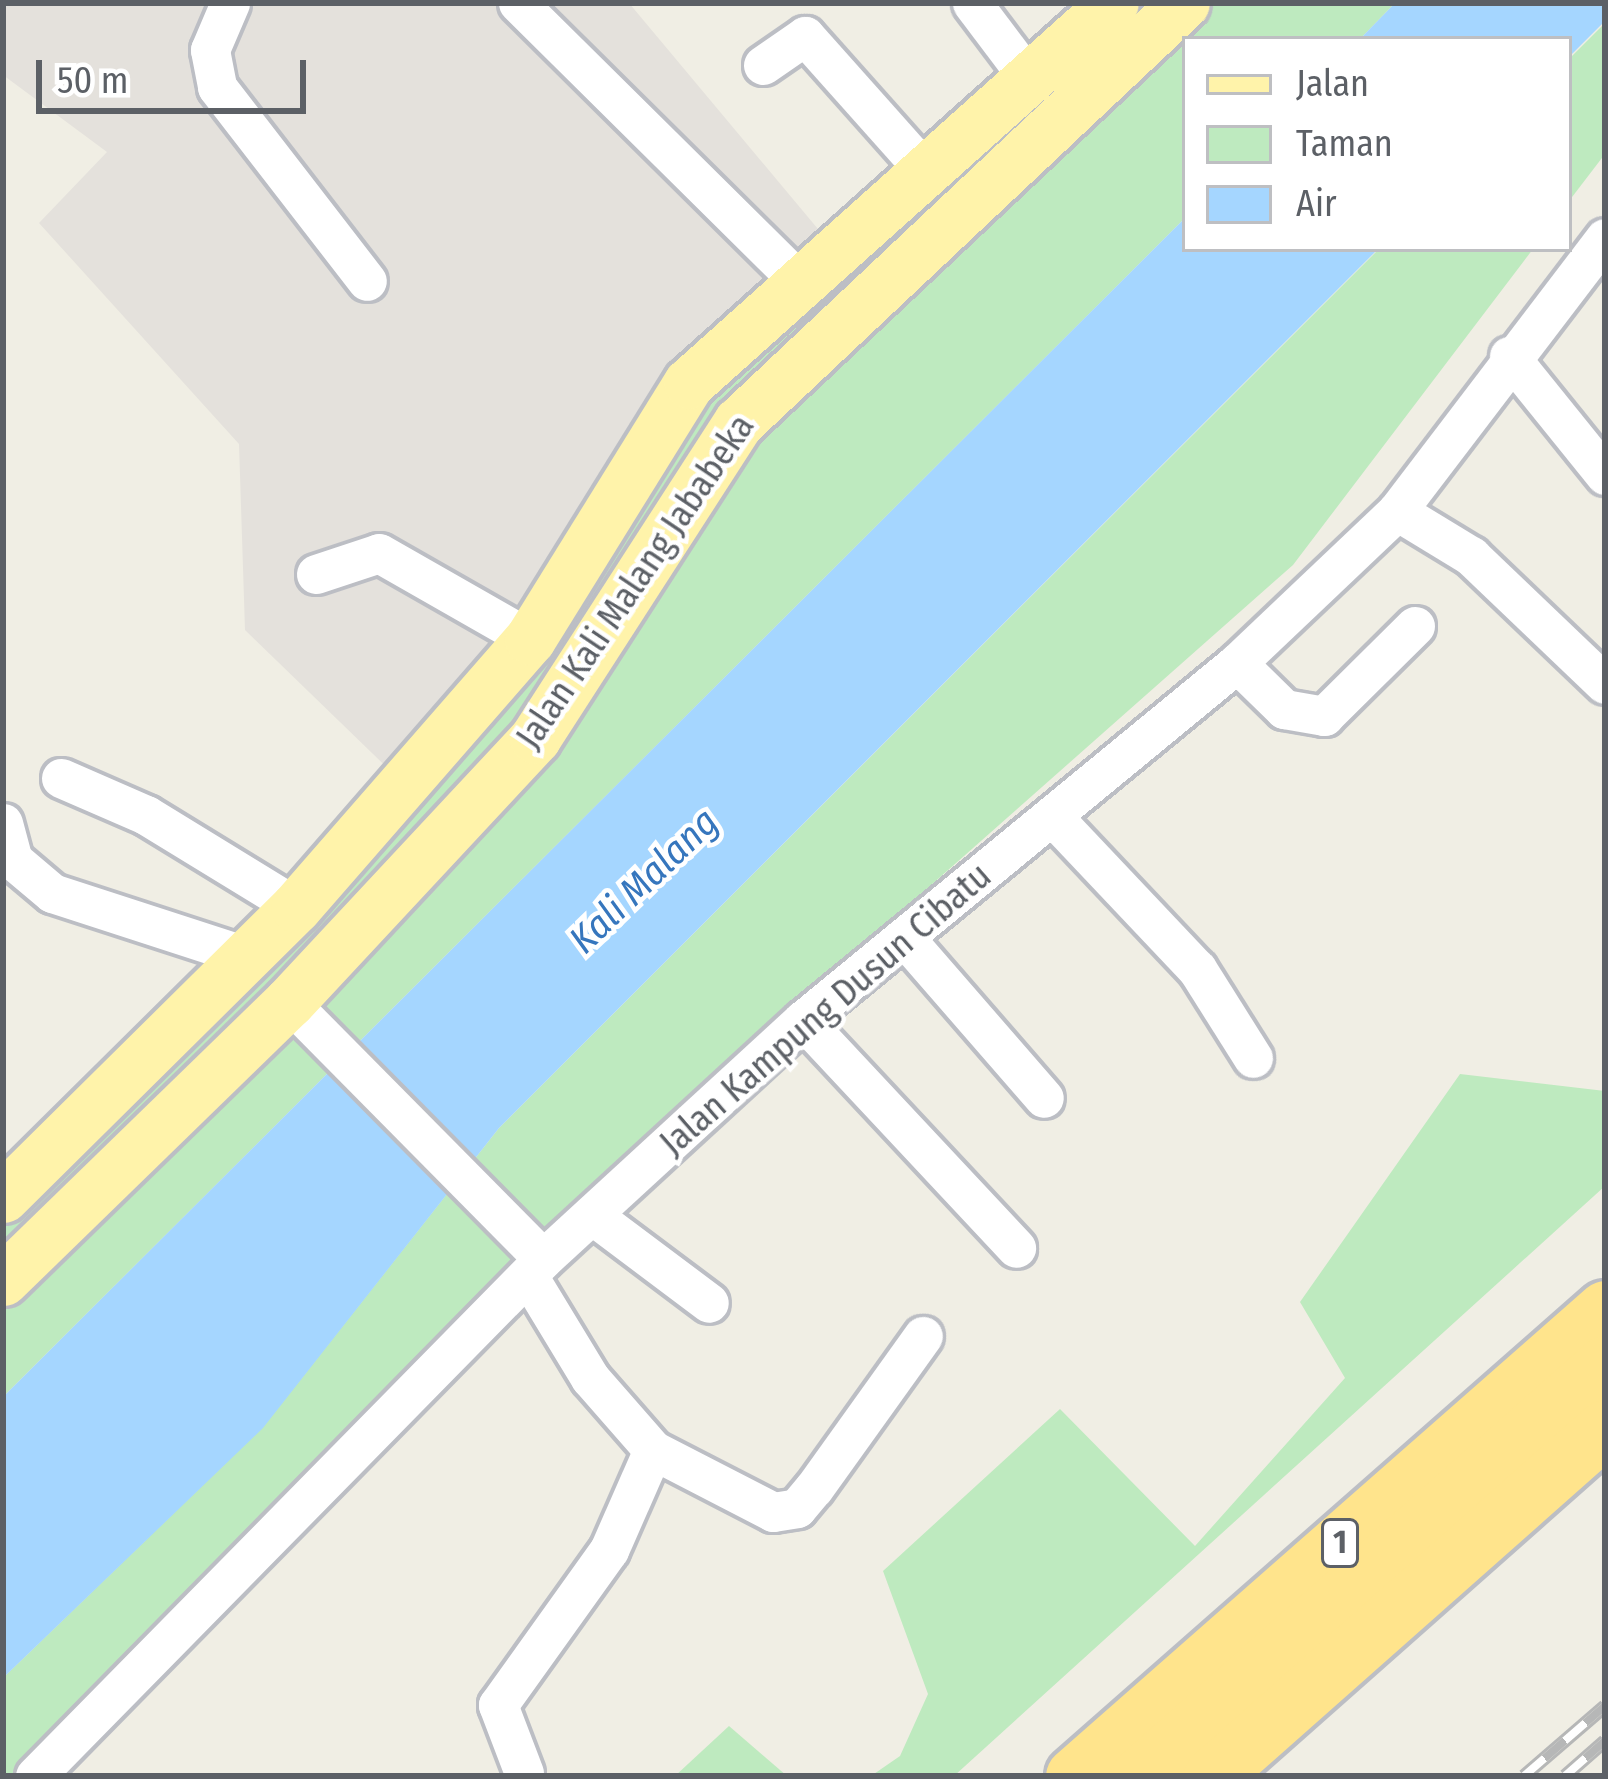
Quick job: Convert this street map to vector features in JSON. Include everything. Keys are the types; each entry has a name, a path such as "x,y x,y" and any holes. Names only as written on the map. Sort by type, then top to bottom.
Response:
{"highway":[{"name":"1","path":"1073,1776 1605,1309"},
{"name":"1","path":"1139,1776 1605,1364"},
{"path":"1212,1776 1605,1428"},
{"path":"1227,1776 1605,1441"}],"main road":[{"name":"Jalan Kali Malang Jababeka","path":"3,1197 296,908 530,638 689,383 795,277 927,172 1113,3"},
{"name":"Jalan Kali Malang Jababeka","path":"3,1280 290,1002 535,738 739,422 1184,3"},
{"path":"795,277 838,326"},
{"path":"49,1152 91,1196"}],"street":[{"path":"230,3 210,50 217,87 367,281"},
{"path":"518,3 795,277"},
{"path":"973,3 1030,80"},
{"path":"763,65 805,36 927,172"},
{"name":"Jalan Kampung Dusun Cibatu","path":"35,1776 592,1215 803,1020 1237,663 1396,511 1509,356 1605,238"},
{"path":"1509,356 1605,476"},
{"path":"1396,511 1471,556 1605,685"},
{"path":"316,574 379,553 530,638"},
{"path":"1237,663 1284,709 1324,716 1415,626"},
{"path":"61,778 146,815 296,908"},
{"path":"1054,818 1197,969 1253,1058"},
{"path":"6,849 52,893 246,956"},
{"path":"904,937 1044,1098"},
{"path":"290,1002 472,1176 537,1269 590,1378 653,1450 773,1512 796,1508 923,1336"},
{"path":"803,1020 1016,1248"},
{"path":"592,1215 709,1303"},
{"path":"524,1773 498,1705 608,1550 653,1450"}],"shaded area":[{"path":"3,3 629,3 833,247 404,784 245,630 239,444 39,223 107,152 3,75"}],"green space":[{"path":"1113,3 1395,3 1363,36 1182,36 1182,221 3,1397 3,1197 296,907 689,383"},
{"path":"1605,23 1605,154 1572,197 1572,56"},
{"path":"1376,252 1531,252 1293,565 644,1139 39,1776 3,1776 3,1678 263,1427 499,1128"},
{"path":"1460,1074 1605,1091 1605,1186 954,1776 871,1776 900,1756 928,1694 883,1571 1060,1409 1195,1546 1345,1378 1300,1302"},
{"path":"729,1726 787,1776 675,1776"}],"water":[{"path":"1395,3 1605,3 1605,21 1572,54 1572,36 1363,36"},
{"name":"Kali Malang","path":"1182,221 1182,252 1375,252 499,1128 263,1428 3,1678 3,1397"}],"railway":[{"path":"1524,1776 1605,1706"},
{"path":"1565,1776 1605,1741"}]}
